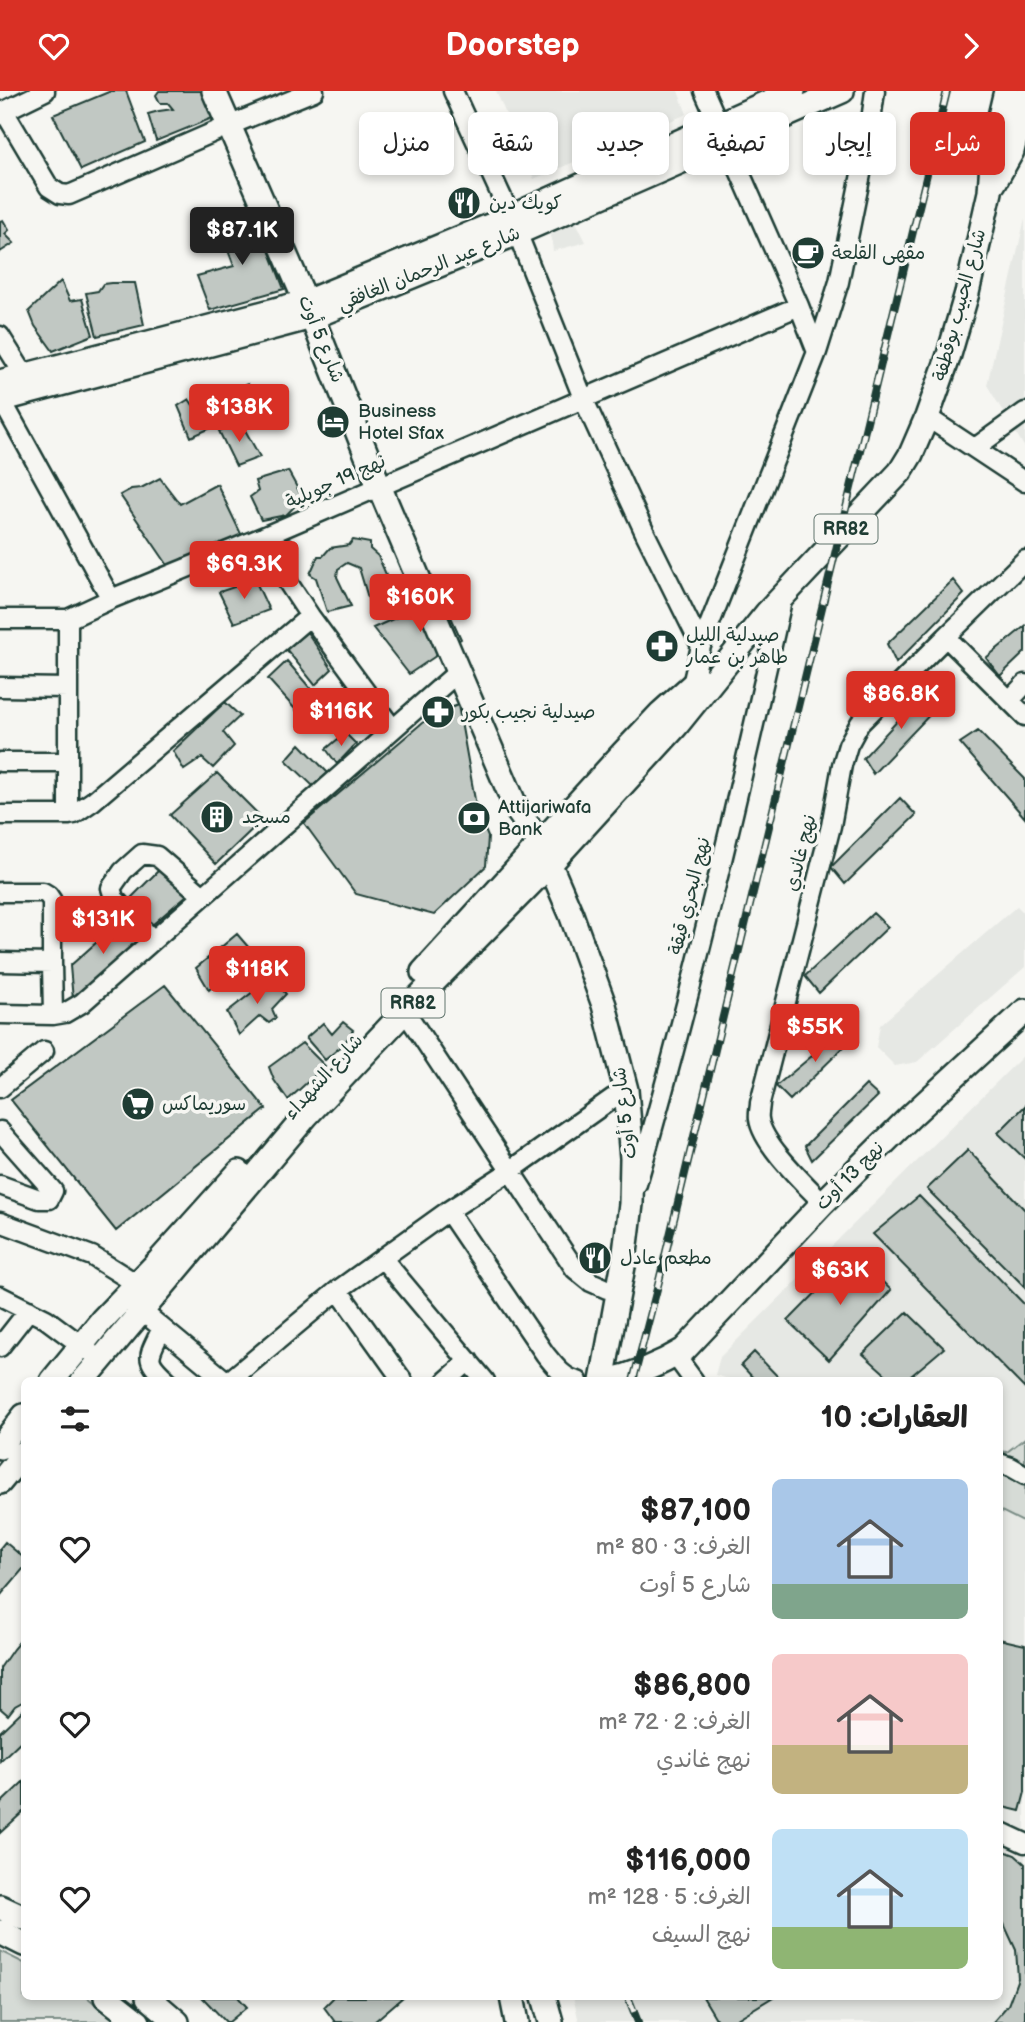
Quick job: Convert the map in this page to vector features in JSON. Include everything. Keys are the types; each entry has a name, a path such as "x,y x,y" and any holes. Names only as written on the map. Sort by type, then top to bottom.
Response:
{"main road":[{"name":"شارع 5 أوت","path":"214,91 309,309 379,486 458,672 523,821 589,961 617,1047 626,1090 632,1157 631,1204 605,1377"},
{"name":"شارع عبد الرحمان الغافقي","path":"757,112 793,91"},
{"name":"شارع عبد الرحمان الغافقي","path":"781,112 842,91"},
{"name":"شارع الحبيب بوقطفة","path":"927,418 967,293 989,192 993,146 1006,91"},
{"name":"شارع الحبيب بوقطفة","path":"989,192 1012,151 1025,99"},
{"name":"شارع عبد الرحمان الغافقي","path":"0,394 309,309 514,225 683,149"},
{"name":"شارع عبد الرحمان الغافقي","path":"0,394 25,376 309,309"},
{"name":"شارع الشهداء","path":"62,1377 90,1352 139,1297 159,1261 332,1066 400,1006 541,858 676,726 751,632 900,472 927,418"},
{"name":"شارع الشهداء","path":"541,858 623,753 661,713 751,632"},
{"name":"شارع 5 أوت","path":"541,858 590,1010 613,1098 620,1200 592,1377"},
{"name":"نهج 13 أوت","path":"624,1377 666,1361 684,1350 822,1203 1025,1011"},
{"name":"شارع الشهداء","path":"84,1377 90,1352"},
{"path":"0,1447 21,1420"},
{"path":"0,1482 21,1457"},
{"path":"0,1907 21,1917"},
{"path":"0,1933 21,1943"},
{"path":"110,2000 138,2022"},
{"path":"151,2000 177,2022"},
{"path":"513,2000 517,2022"}],"street":[{"path":"45,91 2,112 49,187 60,194 69,195 314,91"},
{"path":"453,91 514,225 583,398 701,646"},
{"path":"704,91 713,112"},
{"path":"692,685 701,646 817,352 839,282 869,135 875,91"},
{"path":"741,175 817,352"},
{"name":"نهج 19 جويلية","path":"0,619 68,619 799,306"},
{"path":"0,337 25,376"},
{"path":"0,394 111,599"},
{"path":"975,448 1025,412"},
{"path":"927,418 1025,482"},
{"path":"265,536 283,575 310,616 393,729"},
{"name":"نهج غاندي","path":"822,1203 770,1145 758,1118 831,826 848,745 860,723 1025,560"},
{"name":"نهج البحري قيقة","path":"631,1204 674,1052 749,748 783,596"},
{"path":"0,815 74,814 93,801 310,616"},
{"path":"68,619 68,815"},
{"path":"946,637 1025,716"},
{"path":"0,1014 53,1016 65,1013 82,1003 458,672"},
{"path":"1010,701 1025,684"},
{"path":"0,687 68,688"},
{"path":"0,762 68,762"},
{"path":"153,940 114,898 111,888 123,870 142,854 157,856 203,896"},
{"path":"0,892 43,892 51,901 53,1016"},
{"path":"0,962 52,963"},
{"path":"400,1006 576,1269 591,1282 607,1289"},
{"path":"0,1088 44,1051"},
{"path":"232,1377 338,1290 613,1098"},
{"path":"0,1131 53,1191 49,1199 38,1199 0,1185"},
{"path":"448,1211 545,1354 568,1377"},
{"path":"0,1222 92,1256 139,1297 162,1328 222,1377"},
{"path":"383,1259 482,1377"},
{"path":"338,1290 400,1377"},
{"path":"0,1296 46,1319 90,1352"},
{"path":"0,1347 29,1310"},
{"path":"162,1328 150,1354 152,1366 164,1377"},
{"path":"675,1355 691,1377"},
{"path":"451,1377 469,1361"},
{"path":"1003,1464 1025,1475"},
{"path":"1003,1833 1025,1843"}],"shaded area":[{"path":"496,91 678,91 686,112 669,122 669,112 572,112 572,163 558,169 558,112 505,112"},
{"path":"574,218 586,242 553,251 550,227"},
{"path":"1025,218 1025,448 987,385"},
{"path":"1017,906 1025,914 1025,967 917,1062 895,1066 876,1047 880,1025"},
{"path":"1025,1054 1025,2022 579,2022 574,2000 1003,2000 1003,1377 722,1377 715,1375 720,1357"},
{"path":"1025,1438 1025,1523 1003,1512 1003,1452 1007,1452"},
{"path":"0,1951 21,1962 21,2000 91,2000 117,2022 0,2022"}],"building":[{"path":"111,91 126,91 145,142 81,170 53,115"},
{"path":"159,91 205,91 215,117 156,141 148,114 173,109 168,103 160,103 156,95"},
{"path":"256,216 284,289 210,310 197,276 234,266 223,237 222,225"},
{"path":"3,220 9,230 5,234 14,243 0,252 0,221"},
{"path":"61,281 70,301 82,299 93,335 53,351 35,326 29,311"},
{"path":"135,283 144,325 97,336 86,293 98,291 103,284"},
{"path":"248,384 260,406 191,437 178,406 189,399 193,405"},
{"path":"240,421 260,457 236,466 219,431"},
{"path":"288,471 305,502 295,506 286,515 261,520 250,497 258,491 255,481"},
{"path":"160,478 180,504 217,484 242,536 188,560 183,558 169,567 120,495"},
{"path":"353,540 370,543 370,549 378,556 395,595 369,601 359,568 347,563 338,569 337,577 351,606 327,612 316,578 310,574 318,556 323,556 330,548 349,545"},
{"path":"255,580 269,610 234,623 219,592"},
{"path":"953,580 964,594 896,663 887,644"},
{"path":"442,597 461,639 409,674 373,628"},
{"path":"1025,626 1025,652 1000,676 986,658"},
{"path":"307,632 332,669 315,685 286,649"},
{"path":"287,661 321,701 304,719 268,679"},
{"path":"925,691 942,702 873,774 863,758"},
{"path":"225,702 240,716 223,732 234,746 213,768 202,758 184,770 173,751"},
{"path":"458,705 477,811 488,837 486,866 434,915 356,894 304,823 422,723"},
{"path":"978,731 1025,779 1025,818 960,743"},
{"path":"345,733 356,744 337,764 326,749"},
{"path":"300,744 328,773 313,786 286,760"},
{"name":"مسجد","path":"217,773 263,819 216,864 170,815"},
{"path":"900,798 916,815 845,884 831,867"},
{"path":"160,869 187,895 152,925 128,901"},
{"path":"873,913 888,927 819,993 805,976"},
{"path":"125,917 144,937 73,1000 70,966"},
{"path":"237,934 256,956 234,974 239,979 229,986 222,978 209,990 196,968"},
{"path":"272,977 286,994 272,1009 276,1018 269,1023 260,1016 239,1035 227,1012"},
{"name":"سوريماكس","path":"165,985 266,1109 116,1231 11,1100"},
{"path":"343,1022 353,1030 344,1044 325,1060 306,1038 323,1023 332,1034"},
{"path":"849,1025 857,1034 790,1100 776,1086"},
{"path":"302,1043 325,1066 288,1100 274,1080 269,1067"},
{"path":"866,1085 878,1096 812,1160 805,1146"},
{"path":"1025,1106 1025,1159 998,1133"},
{"path":"968,1150 1025,1210 1025,1287 927,1189"},
{"path":"919,1196 1025,1305 1025,1389 873,1234"},
{"path":"854,1254 891,1290 829,1360 788,1321"},
{"path":"907,1312 944,1348 910,1377 889,1377 863,1354"},
{"path":"754,1352 778,1377 752,1377 741,1365"},
{"path":"5,1542 21,1555 21,1572 0,1596 0,1548"},
{"path":"21,1640 21,1703 8,1715 0,1708 0,1668"},
{"path":"1003,1640 1025,1645 1025,1792 1020,1811 1003,1807"},
{"path":"21,1712 21,1741 0,1761 0,1732"},
{"path":"21,1784 21,1814 0,1833 0,1804"},
{"path":"1003,1850 1015,1855 1025,1864 1025,2022 993,2022 1008,2005 1018,1978 1016,1950 1004,1924"},
{"path":"205,2000 241,2000 247,2007 226,2022"},
{"path":"331,2000 400,2000 374,2022 335,2022 324,2007"},
{"path":"705,2000 768,2000 732,2022 718,2022"}],"railway":[{"path":"634,1377 947,91"},
{"path":"629,2000 638,2022"}],"place":[{"name":"كويك دين","path":"464,203"},
{"name":"مقهى القلعة","path":"808,253"},
{"name":"Business Hotel Sfax","path":"333,422"},
{"name":"صيدلية الليل طاهر بن عمار","path":"662,646"},
{"name":"صيدلية نجيب بكور","path":"438,712"},
{"name":"مسجد","path":"217,817"},
{"name":"Attijariwafa Bank","path":"474,818"},
{"name":"سوريماكس","path":"138,1104"},
{"name":"مطعم عادل","path":"595,1258"}]}
